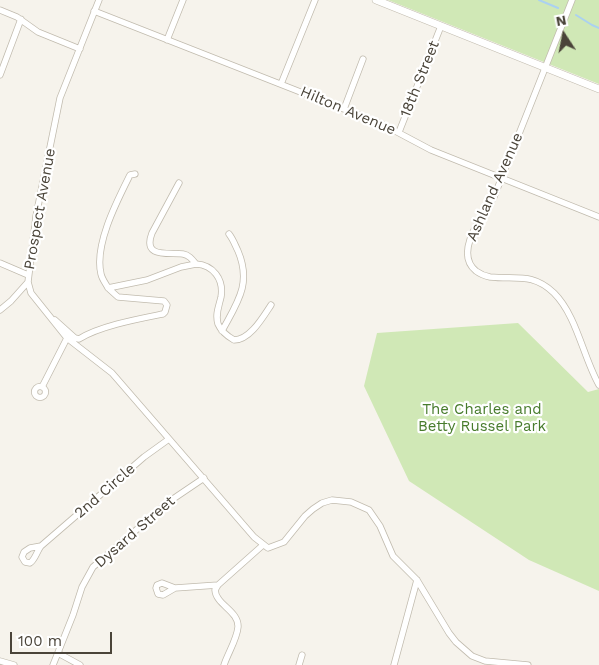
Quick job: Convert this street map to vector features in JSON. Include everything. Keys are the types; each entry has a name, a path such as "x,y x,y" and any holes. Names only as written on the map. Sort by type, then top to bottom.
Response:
{"street":[{"name":"Prospect Avenue","path":"99,0 60,98 36,216 28,278 31,293 67,338 112,373 263,545"},
{"path":"167,40 183,0"},
{"path":"281,84 315,0"},
{"path":"376,0 599,90"},
{"name":"Ashland Avenue","path":"572,0 494,196 467,248 471,266 481,274 490,277 528,278 539,282 552,291 562,303 571,320 599,385"},
{"path":"0,10 21,19 38,32 80,49"},
{"name":"Hilton Avenue","path":"94,12 382,124 431,150 599,217"},
{"path":"0,75 21,19"},
{"name":"18th Street","path":"399,132 441,26"},
{"path":"344,109 363,59"},
{"path":"46,312 75,338 79,339 86,334 165,312 167,305 164,301 118,298 108,288 100,274 100,258 104,238 130,175 135,174"},
{"path":"179,183 164,208 149,242 152,248 160,254 185,254 192,258 196,264"},
{"path":"222,331 242,291 244,282 242,259 229,234"},
{"path":"0,263 28,278 11,301 0,310"},
{"path":"108,288 147,280 191,264 205,265 211,268 218,276 221,295 217,318 222,331 234,340 240,340 252,330 262,319 271,304"},
{"path":"42,387 67,338"},
{"name":"2nd Circle","path":"42,546 144,457 169,439"},
{"name":"Dysard Street","path":"53,665 82,587 92,567 170,500 204,478"},
{"path":"224,665 238,626 235,617 216,596 215,590 218,585 263,545 268,548 280,545 305,516 322,504 332,500 351,502 368,510 380,526 393,556 418,580 449,633 472,656 499,664 528,665"},
{"path":"394,665 418,580"},
{"path":"175,588 218,585"},
{"path":"58,653 80,665"},
{"path":"299,665 302,655"},
{"path":"0,661 14,665"}],"green space":[{"path":"388,0 599,0 599,84"},
{"name":"The Charles and Betty Russel Park","path":"518,323 588,392 599,389 599,591 529,560 409,481 364,386 377,333"}],"waterway":[{"path":"539,0 558,8"},
{"path":"576,15 599,28"}]}
